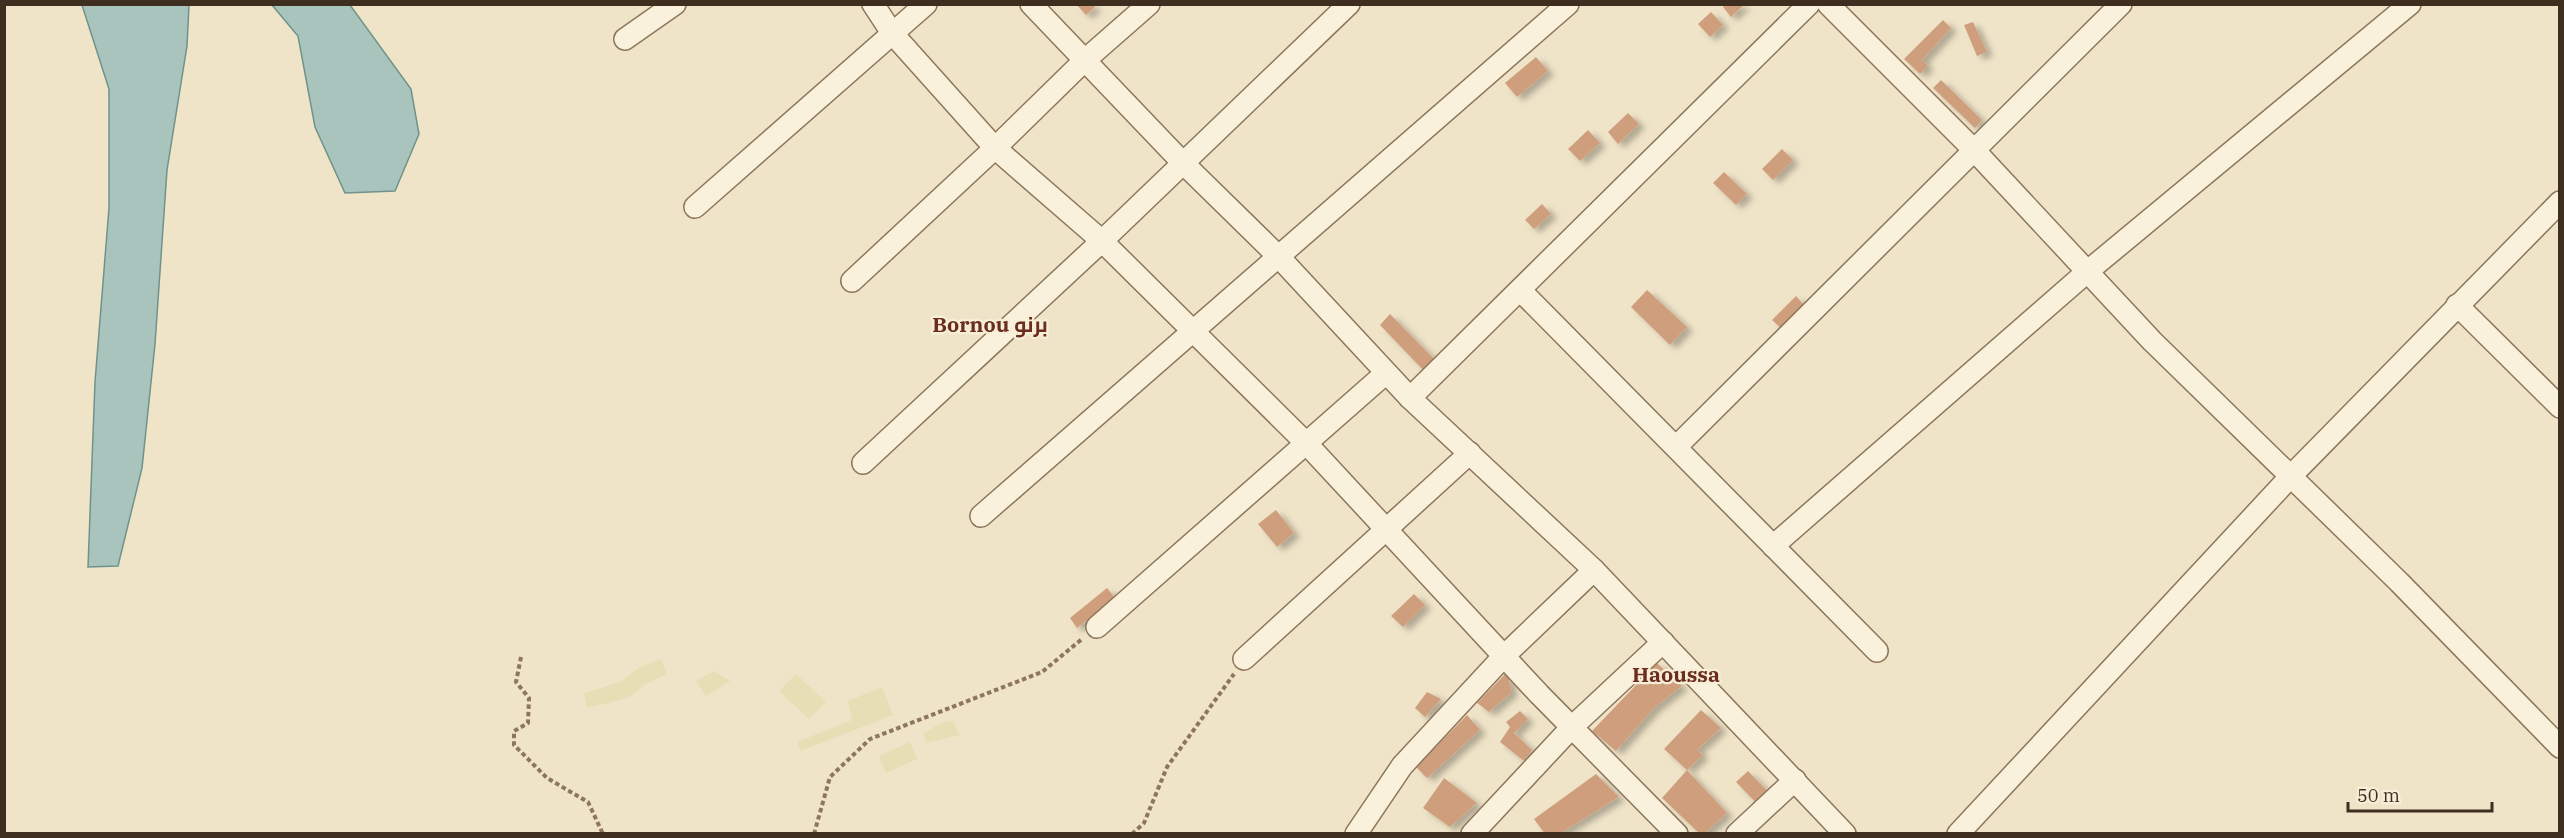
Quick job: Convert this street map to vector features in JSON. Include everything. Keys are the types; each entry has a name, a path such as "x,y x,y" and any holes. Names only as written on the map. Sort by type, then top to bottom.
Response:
{"street":[{"path":"624,39 675,4"},
{"path":"873,4 892,33 995,148 1102,241 1306,443 1504,656 1677,834"},
{"path":"694,207 926,4"},
{"path":"1030,4 1182,162 1279,257 1410,398 1594,570 1845,834"},
{"path":"852,281 995,148 1084,61 1149,4"},
{"path":"863,463 1102,241 1349,4"},
{"path":"981,516 1568,4"},
{"path":"1410,398 1809,4"},
{"path":"1828,4 1974,150 2152,341 2399,582 2559,747"},
{"path":"1676,447 2121,4"},
{"path":"1773,546 2088,272 2410,4"},
{"path":"1958,834 2290,476 2559,202"},
{"path":"1520,290 1877,651"},
{"path":"2457,305 2559,407"},
{"path":"1097,627 1386,373"},
{"path":"1244,659 1470,453"},
{"path":"1356,834 1402,766 1504,656 1594,570"},
{"path":"1472,834 1572,727 1663,642"},
{"path":"1737,834 1795,780"}],"path":[{"path":"814,834 830,777 870,739 1042,672 1097,627"},
{"path":"521,657 516,682 530,698 528,723 514,731 514,745 547,778 588,802 603,834"},
{"path":"1132,834 1144,823 1167,767 1244,659"}],"shaded area":[{"path":"661,659 667,674 644,685 628,698 587,708 584,693 620,682 640,667"},
{"path":"714,671 730,681 706,696 696,681"},
{"path":"796,674 826,702 809,719 779,691"},
{"path":"882,687 893,715 801,751 797,742 852,720 848,701"},
{"path":"953,721 960,735 926,743 923,734 941,723"},
{"path":"910,742 917,759 886,773 879,756"}],"water":[{"path":"82,5 189,5 187,46 167,170 155,344 142,468 118,566 88,567 95,382 109,208 109,89"},
{"path":"272,5 350,5 411,89 419,134 395,191 345,193 315,127 298,36"}],"building":[{"path":"1076,4 1093,4 1095,7 1086,15"},
{"path":"1726,4 1745,4 1731,17 1723,7"},
{"path":"1711,12 1723,25 1710,37 1698,24"},
{"path":"1943,20 1951,28 1922,60 1928,66 1920,74 1904,59"},
{"path":"1973,22 1987,52 1977,56 1964,25"},
{"path":"1536,57 1548,71 1517,97 1505,83"},
{"path":"1941,80 1982,120 1975,128 1933,88"},
{"path":"1628,113 1639,124 1618,144 1608,132"},
{"path":"1588,130 1600,143 1580,161 1568,149"},
{"path":"1782,149 1793,160 1773,180 1762,169"},
{"path":"1724,172 1747,194 1736,205 1713,183"},
{"path":"1542,204 1551,214 1534,229 1525,220"},
{"path":"1647,290 1687,327 1670,345 1631,307"},
{"path":"1796,296 1805,306 1782,329 1772,320"},
{"path":"1390,314 1438,363 1427,374 1380,325"},
{"path":"1276,510 1294,533 1277,547 1258,524"},
{"path":"1107,588 1115,598 1077,628 1070,618"},
{"path":"1414,594 1425,605 1403,627 1391,616"},
{"path":"1657,663 1682,686 1654,708 1616,751 1592,731"},
{"path":"1507,672 1512,692 1489,712 1477,703"},
{"path":"1427,692 1441,699 1425,717 1415,708"},
{"path":"1701,710 1721,728 1697,750 1703,755 1687,770 1664,749"},
{"path":"1520,711 1528,719 1514,733 1532,750 1524,761 1500,742 1510,727 1506,722"},
{"path":"1467,715 1480,730 1427,778 1416,767"},
{"path":"1687,770 1727,813 1704,834 1700,834 1662,798"},
{"path":"1748,771 1773,797 1761,808 1736,782"},
{"path":"1596,774 1619,797 1559,834 1545,834 1534,819"},
{"path":"1444,778 1477,803 1450,827 1423,808"}],"district":[{"name":"Bornou برنو","path":"990,324"},
{"name":"Haoussa","path":"1676,674"}]}
